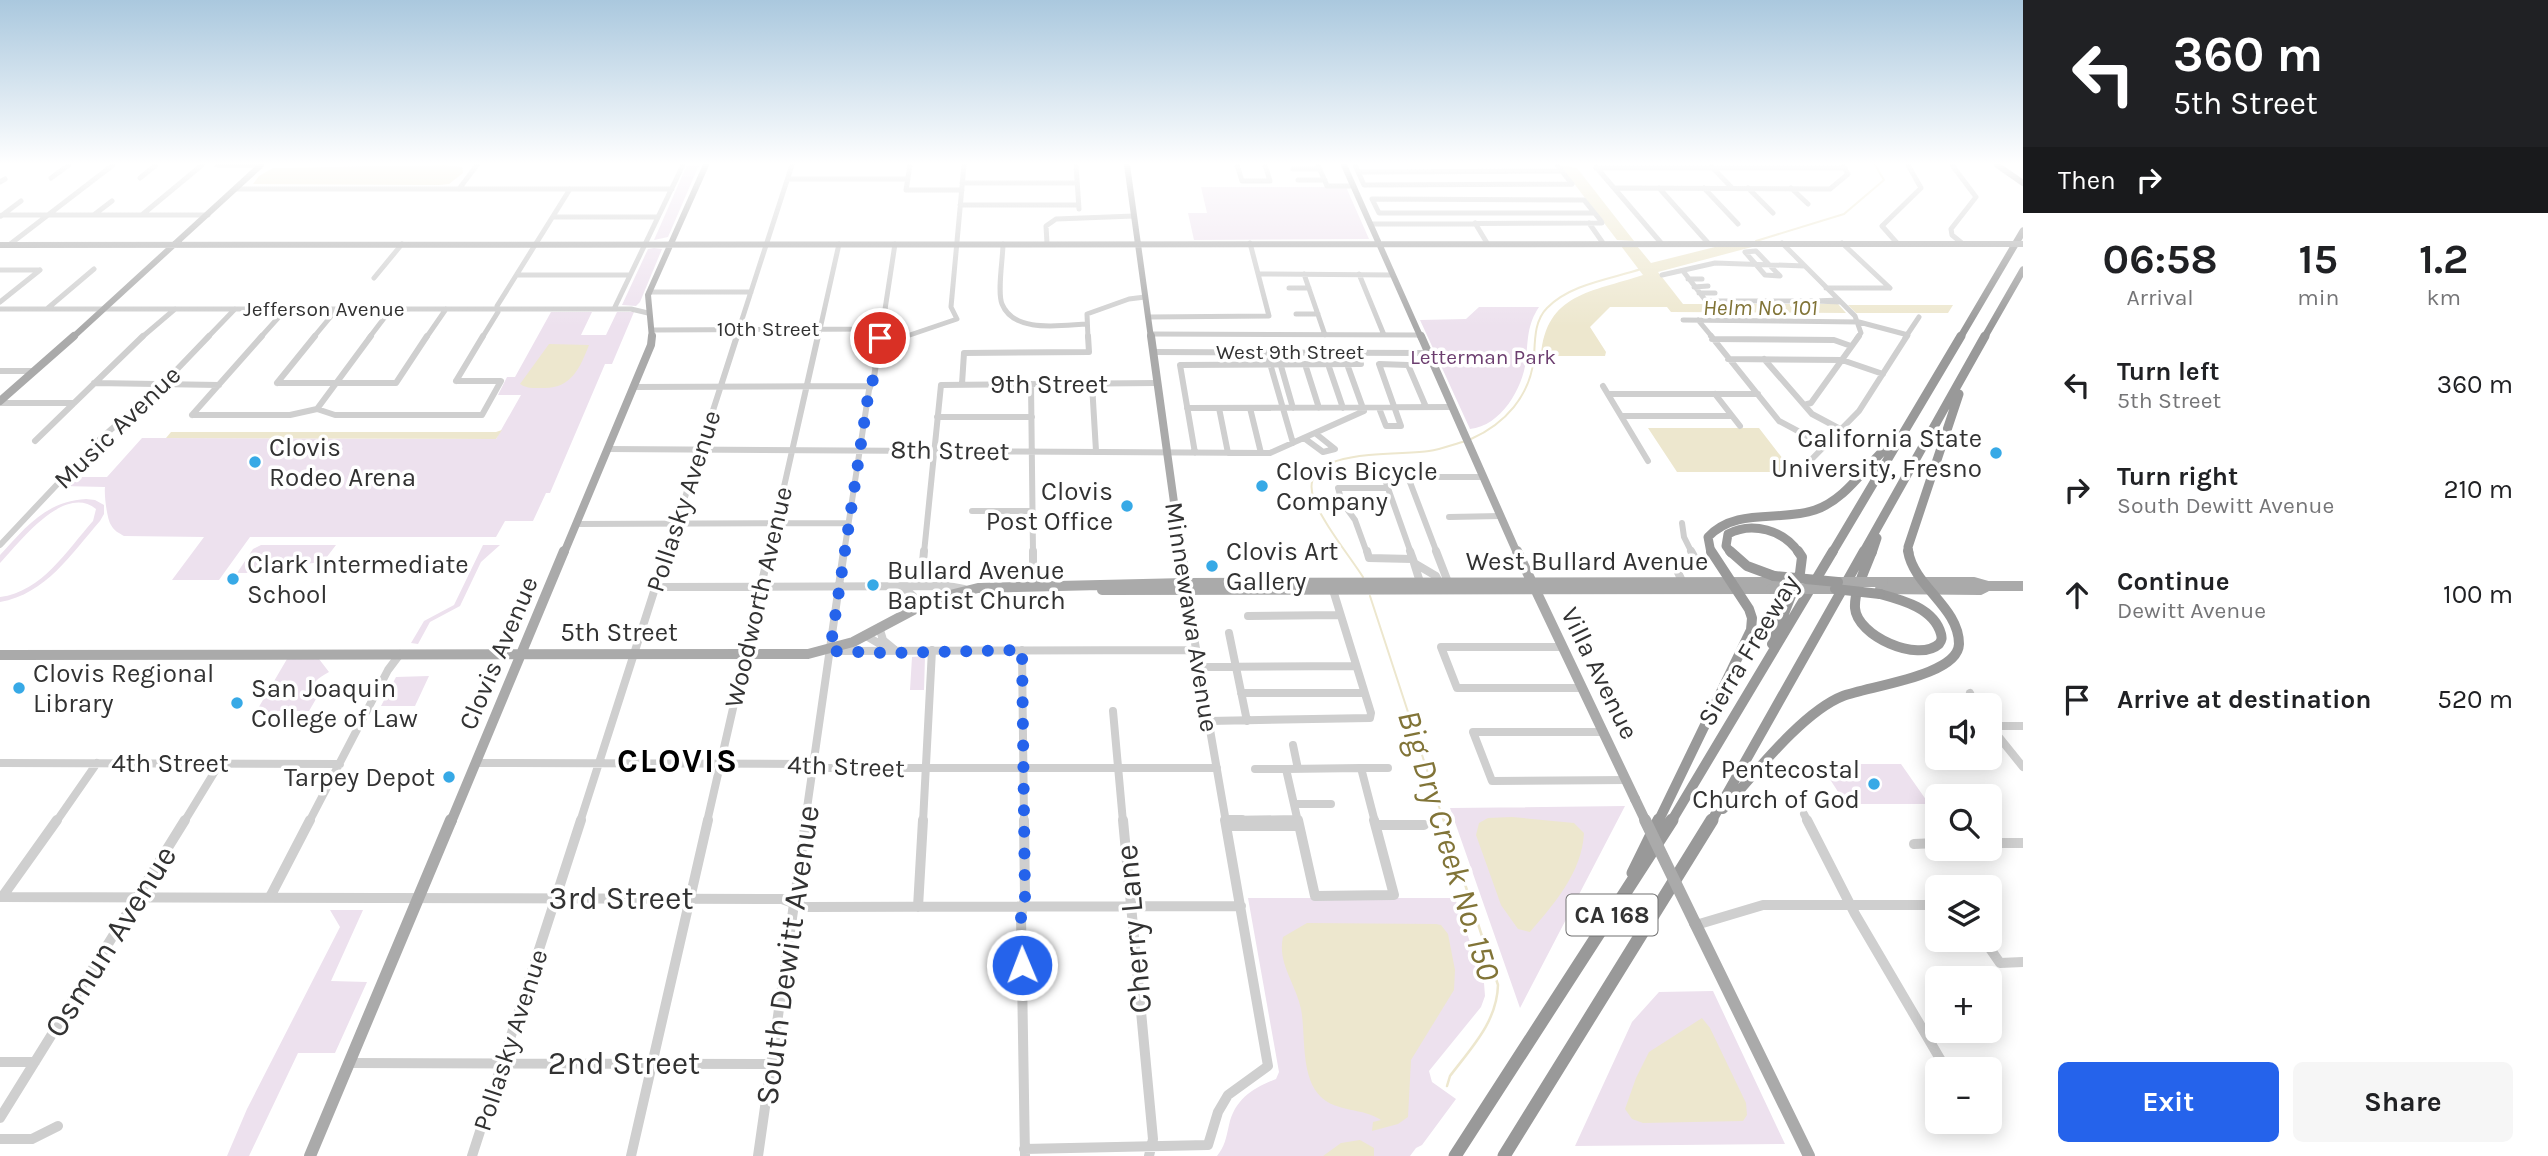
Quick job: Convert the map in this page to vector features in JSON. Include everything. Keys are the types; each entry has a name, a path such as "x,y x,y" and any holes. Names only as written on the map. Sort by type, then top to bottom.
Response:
{"highway":[{"name":"Sierra Freeway","path":"1455,1156 1702,773 2023,231"},
{"name":"Sierra Freeway","path":"1504,1156 1711,822 2023,270"},
{"path":"1711,822 1797,728 1830,705 1854,693 1936,670 1954,659 1959,646 1957,631 1947,612 1925,585 1909,556 1908,547 1964,378"},
{"path":"1615,911 1751,629 1749,609 1712,556 1708,537 1713,528 1727,521 1815,510 1839,497 1886,444 1901,437"},
{"path":"1761,670 1800,573 1802,557 1789,541 1770,532 1748,527 1735,529 1728,534 1726,546 1736,559 1773,582 1837,586 1881,588 1927,614 1939,627 1942,638 1940,643 1923,650 1896,646 1873,635 1857,616 1856,604 1885,514"}],"main road":[{"path":"0,402 204,219"},
{"path":"653,330 648,313 649,292 682,219"},
{"name":"Minnewawa Avenue","path":"1134,219 1186,587"},
{"name":"Villa Avenue","path":"1368,219 1533,586 1809,1156"},
{"path":"0,244 2023,244"},
{"name":"Clovis Avenue","path":"310,1156 608,449 651,345 653,330"},
{"path":"1631,589 1679,585 1682,581"},
{"name":"West Bullard Avenue","path":"1186,587 1225,591 1333,590 1682,581 1733,586"},
{"name":"West Bullard Avenue","path":"1186,587 1274,583 1444,582 1631,589 1773,582"},
{"path":"1225,591 1244,587 1268,587 1274,583"},
{"path":"1333,590 1337,587 1386,583"},
{"path":"1881,588 1925,585 1980,590 1988,586 2023,586"},
{"path":"830,651 868,637 922,604 964,589 1091,587 1098,590 1186,587"},
{"name":"5th Street","path":"0,654 808,654 830,651"}],"street":[{"path":"9,244 43,219"},
{"path":"286,309 192,415 290,415 317,409 335,415 482,415 501,381 456,381 552,219"},
{"path":"614,309 658,219"},
{"name":"Pollasky Avenue","path":"472,1156 775,219"},
{"path":"957,244 959,219"},
{"path":"1047,243 1046,226 1057,219"},
{"path":"1370,224 1602,222 1599,219"},
{"path":"1641,219 1662,244"},
{"path":"1687,219 1709,244"},
{"path":"1733,219 1738,224"},
{"path":"1889,219 1882,226 1897,243"},
{"path":"1961,219 1951,229 1952,235 1963,244"},
{"path":"1475,223 1487,243"},
{"path":"1589,223 1602,243"},
{"name":"Woodworth Avenue","path":"631,1156 839,243"},
{"path":"1148,317 1269,316 1250,243"},
{"path":"1783,243 1859,321 1861,333 1811,403 1804,405"},
{"path":"1826,288 1890,288 1842,243"},
{"path":"374,278 402,244"},
{"name":"10th Street","path":"653,330 882,329 895,244"},
{"name":"South Dewitt Avenue","path":"758,1156 838,587 870,386 880,340 893,341 957,319 951,307 957,244"},
{"path":"1003,244 1001,302 1004,309 1022,324 1087,324"},
{"path":"1756,251 1769,265 1780,276 1767,276 1745,252 1756,251"},
{"path":"1662,275 1715,263 1804,265"},
{"path":"48,309 94,269"},
{"path":"0,270 40,270 0,302"},
{"path":"1683,271 1706,301 1840,301"},
{"path":"1259,274 1393,275"},
{"path":"1304,274 1325,335"},
{"path":"1359,274 1384,335"},
{"path":"517,275 630,275"},
{"path":"1688,279 1702,279"},
{"path":"1694,286 1708,286"},
{"path":"1289,288 1309,288"},
{"path":"649,292 751,292"},
{"path":"1699,293 1715,293"},
{"path":"0,295 9,295"},
{"path":"962,384 964,353 1089,352 1087,314 1129,299 1145,297"},
{"path":"631,309 647,301"},
{"name":"Jefferson Avenue","path":"0,309 631,309 648,313"},
{"path":"35,441 175,309"},
{"name":"Music Avenue","path":"0,545 99,440 163,384 235,309"},
{"path":"337,309 277,383 396,383 446,309"},
{"path":"317,409 391,309"},
{"path":"1296,314 1318,314"},
{"path":"1805,466 1859,411 1919,317"},
{"path":"1683,320 1859,321 1908,335"},
{"path":"1698,320 1779,421 1826,446"},
{"path":"1150,334 1419,335"},
{"path":"1712,339 1834,340 1852,346"},
{"name":"West 9th Street","path":"1153,352 1428,353"},
{"path":"1267,352 1293,443"},
{"path":"1277,352 1293,408"},
{"path":"1728,359 1842,360 1883,374"},
{"path":"1764,359 1820,420 1842,430"},
{"path":"1195,453 1180,365 1361,363"},
{"path":"1305,364 1319,408"},
{"path":"1328,364 1343,408"},
{"path":"1347,364 1362,408"},
{"path":"1379,408 1386,426 1400,427 1379,364 1408,365 1426,407"},
{"path":"0,371 35,370"},
{"path":"94,383 219,385"},
{"name":"9th Street","path":"937,417 941,386 1157,383"},
{"path":"1031,384 1032,587"},
{"path":"1092,384 1096,451"},
{"path":"633,387 870,386"},
{"path":"1603,386 1648,461"},
{"path":"1608,394 1758,394"},
{"path":"1715,394 1740,426"},
{"path":"0,402 74,403"},
{"path":"1187,408 1452,407"},
{"path":"1219,408 1228,453"},
{"path":"1250,408 1261,453"},
{"name":"8th Street","path":"608,449 1269,453 1364,411 1362,408"},
{"path":"1622,416 1732,416"},
{"path":"921,586 937,417 1031,417"},
{"path":"1304,438 1323,452 1335,449 1315,433"},
{"path":"1420,582 1384,477 1483,477"},
{"path":"1408,477 1444,582"},
{"path":"1388,488 1338,488 1342,502 1355,520 1369,558 1413,561 1444,582"},
{"path":"972,511 1032,511"},
{"path":"1449,517 1501,516"},
{"path":"576,524 848,523"},
{"path":"1682,523 1684,537 1696,560 1692,565 1676,568 1682,581"},
{"path":"656,587 921,586 964,589"},
{"path":"903,587 922,604"},
{"name":"Minnewawa Avenue","path":"1150,1152 1208,1145 1212,1142 1218,1111 1228,1093 1245,1078 1268,1066 1186,587"},
{"path":"1209,721 1370,718 1371,713 1333,590"},
{"path":"1248,616 1340,615"},
{"path":"880,630 883,640 898,651"},
{"path":"1229,633 1247,721"},
{"path":"868,637 886,650 898,651"},
{"path":"1562,647 1441,646 1457,688 1582,688"},
{"path":"918,907 932,650"},
{"path":"1022,650 1021,916 1025,1152 1150,1152"},
{"name":"5th Street","path":"830,651 1196,650"},
{"path":"270,897 388,670 400,653"},
{"path":"1199,667 1356,666"},
{"path":"1241,693 1364,693"},
{"name":"Cherry Lane","path":"1113,711 1153,1139 1150,1152"},
{"path":"2002,726 2023,726"},
{"path":"1603,732 1474,732 1492,781 1626,780"},
{"path":"2002,741 2023,767"},
{"path":"1293,745 1298,769"},
{"name":"4th Street","path":"0,763 340,764"},
{"path":"1,898 97,763"},
{"name":"Osmun Avenue","path":"0,1118 220,763"},
{"name":"4th Street","path":"476,763 807,764 926,769 1217,768"},
{"path":"1286,769 1315,896 1394,895 1361,768"},
{"path":"1255,769 1388,768"},
{"path":"1294,804 1331,804"},
{"path":"1804,814 1851,905 1939,1057"},
{"path":"1226,823 1298,822"},
{"path":"1377,825 1424,825"},
{"path":"2002,843 2023,843"},
{"path":"1914,844 1925,844"},
{"name":"3rd Street","path":"1,898 690,898 782,900 804,907 1241,906"},
{"path":"1696,924 1711,924 1748,907 1925,905"},
{"path":"1992,952 2000,963 2023,962"},
{"path":"0,1062 35,1062"},
{"name":"2nd Street","path":"349,1063 772,1064"},
{"path":"0,1139 32,1139 58,1126"}],"green space":[{"path":"663,219 676,219 668,237 654,240"},
{"path":"1189,219 1360,219 1369,239 1194,240"},
{"path":"648,249 662,249 640,302 636,306 622,305"},
{"name":"Letterman Park","path":"1479,307 1539,307 1530,326 1524,371 1515,393 1501,413 1491,421 1470,429 1420,320 1466,319"},
{"path":"551,312 592,312 581,335 606,335 617,312 634,312 612,364 605,364 550,493 546,493 533,521 505,521 496,537 250,537 219,580 172,580 204,537 124,536 112,527 110,522 105,487 62,486 71,477 107,477 142,438 496,439 521,395 498,395 507,377 515,377"},
{"path":"86,499 104,505 104,514 100,521 68,559 44,582 16,598 0,602 0,597 29,587 52,568 93,521 96,509 83,503 57,509 30,530 0,563 0,555 48,510"},
{"path":"261,545 336,545 323,562 285,566 267,573 237,573 253,549"},
{"path":"483,545 500,545 481,562 460,606 430,622 418,644 411,643 424,621 454,605"},
{"path":"925,656 924,690 910,690 912,657"},
{"path":"287,659 319,659 329,672 313,684 308,696 316,699 309,711 279,711 269,717 253,717"},
{"path":"429,676 415,706 381,706 396,677"},
{"name":"Pentecostal Church of God","path":"1820,764 1901,764 1925,798 1925,804 1846,804"},
{"path":"1625,806 1520,1008 1450,808"},
{"path":"1248,898 1455,898 1484,983 1485,996 1481,1007 1429,1071 1432,1082 1456,1099 1422,1145 1410,1156 1217,1156 1240,1101 1260,1086 1276,1079 1279,1072"},
{"path":"330,910 363,910 331,981 367,982 335,1053 298,1053 249,1156 227,1156 247,1109 340,927"},
{"path":"1713,991 1785,1144 1575,1146 1632,1022 1659,992"}],"water":[{"path":"1601,219 1617,219 1634,241 1617,240"},
{"name":"Helm No. 101","path":"1621,246 1637,246 1651,263 1715,247 1752,247 1658,272 1683,304 1838,304 1846,313 1671,312 1667,307 1610,307 1590,327 1606,352 1605,356 1541,356 1545,335 1552,319 1562,307 1590,291 1643,275"},
{"path":"1848,305 1953,305 1948,313 1856,313"},
{"path":"549,344 589,345 578,369 561,385 534,388 520,384"},
{"path":"1648,428 1759,428 1793,472 1677,472"},
{"path":"502,430 496,439 166,438 171,432"},
{"path":"1512,817 1574,823 1584,833 1573,874 1558,898 1530,932 1518,929 1501,905 1476,835 1479,823 1488,818"},
{"path":"1307,923 1436,924 1441,925 1448,934 1455,970 1454,990 1411,1060 1408,1117 1398,1124 1372,1131 1373,1122 1381,1120 1367,1113 1327,1102 1314,1089 1307,1067 1299,1000 1285,965 1282,947 1283,937"},
{"path":"1702,1018 1710,1028 1746,1103 1747,1115 1743,1121 1643,1123 1632,1119 1625,1109 1649,1052"},
{"path":"1360,1140 1374,1148 1374,1156 1323,1156 1341,1143"}],"waterway":[{"name":"Big Dry Creek No. 150","path":"1756,241 1828,219"},
{"name":"Big Dry Creek No. 150","path":"1471,439 1505,417 1521,396 1532,372 1537,325 1547,308 1567,293 1591,283 1641,269"},
{"name":"Big Dry Creek No. 150","path":"1363,577 1329,528 1314,499 1312,482 1319,470 1334,462 1353,457 1429,451 1466,441"},
{"name":"Big Dry Creek No. 150","path":"1370,596 1444,822"},
{"name":"Big Dry Creek No. 150","path":"1444,820 1498,985 1497,998 1488,1023 1450,1076 1447,1086"}],"place":[{"name":"California State University, Fresno","path":"1996,453"},
{"name":"Clovis Rodeo Arena","path":"255,462"},
{"name":"Clovis Bicycle Company","path":"1262,486"},
{"name":"Clovis Post Office","path":"1127,506"},
{"name":"Clovis Art Gallery","path":"1212,566"},
{"name":"Clark Intermediate School","path":"233,579"},
{"name":"Bullard Avenue Baptist Church","path":"873,585"},
{"name":"Clovis Regional Library","path":"19,688"},
{"name":"San Joaquin College of Law","path":"237,703"},
{"name":"Tarpey Depot","path":"449,777"},
{"name":"Pentecostal Church of God","path":"1874,784"}],"district":[{"name":"CLOVIS","path":"678,760"}],"route":[{"path":"880,338 842,558 830,651 891,653 1022,650 1025,898 1021,916 1022,965"}]}
